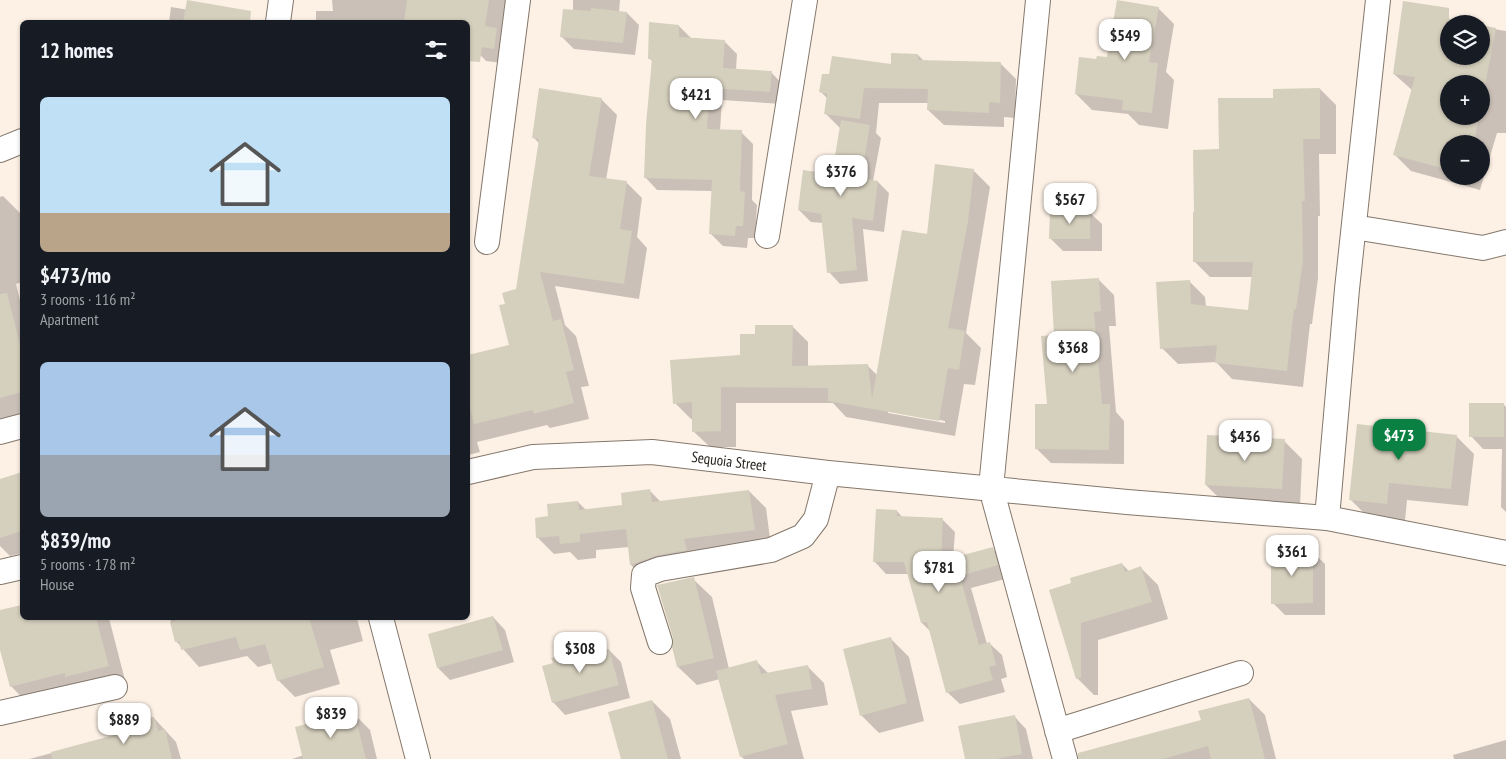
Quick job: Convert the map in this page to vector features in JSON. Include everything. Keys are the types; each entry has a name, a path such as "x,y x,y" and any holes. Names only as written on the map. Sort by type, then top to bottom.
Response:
{"street":[{"path":"278,20 281,0"},
{"path":"487,242 518,0"},
{"path":"767,236 805,0"},
{"path":"1038,0 991,488 1065,759"},
{"path":"1327,518 1354,227 1378,0"},
{"path":"0,150 20,142"},
{"path":"1354,227 1483,248 1506,242"},
{"path":"0,432 20,427"},
{"name":"Sequoia Street","path":"470,472 533,457 652,452 828,473 1327,518 1506,553"},
{"path":"660,642 643,588 644,575 660,569 770,550 803,536 816,518 828,473"},
{"path":"0,572 20,567"},
{"path":"382,620 418,759"},
{"path":"1057,731 1241,673"},
{"path":"0,713 115,687"}],"building":[{"path":"187,0 251,11 250,20 183,20"},
{"path":"407,0 489,0 485,26 497,28 494,49 482,47 480,62 470,61 470,20 404,20"},
{"path":"1117,0 1159,7 1149,62 1158,63 1152,113 1122,110 1123,100 1075,94 1079,57 1096,59 1097,56 1107,57"},
{"path":"1403,1 1449,8 1449,15 1440,15 1440,65 1489,65 1487,75 1440,75 1440,125 1477,125 1476,135 1440,135 1440,168 1393,155 1415,77 1393,74"},
{"path":"591,8 627,12 623,43 560,37 563,9 591,11"},
{"path":"649,22 679,25 679,37 725,40 723,68 772,71 770,92 710,88 707,129 742,130 740,191 745,192 743,226 736,226 735,236 709,234 712,180 644,178 646,125 652,59 648,59"},
{"path":"1490,27 1496,28 1490,59"},
{"path":"891,53 918,54 918,60 1001,62 1000,103 989,102 989,113 927,110 928,89 864,88 860,119 824,114 827,94 819,92 822,74 829,74 832,56 891,64"},
{"path":"539,88 602,98 589,176 627,181 620,229 632,231 624,284 540,272 553,321 561,319 574,370 566,372 574,403 534,414 533,410 474,424 470,409 470,355 509,345 499,305 505,304 502,293 516,289 539,139 532,138"},
{"path":"1320,88 1320,139 1303,139 1305,201 1302,201 1303,261 1296,309 1294,309 1287,371 1215,363 1217,345 1160,349 1156,282 1190,280 1191,304 1248,310 1253,262 1193,262 1193,150 1219,149 1218,98 1273,98 1273,89"},
{"path":"841,120 870,125 861,178 878,181 873,221 852,218 857,270 827,273 821,214 798,210 803,170 832,174"},
{"path":"935,164 974,169 968,221 948,328 965,331 959,370 948,368 939,421 828,401 828,388 721,387 721,431 692,432 692,402 673,404 670,360 740,355 740,334 755,334 755,325 793,325 792,366 868,364 872,399 902,230 927,234"},
{"path":"1050,210 1090,210 1090,239 1049,239"},
{"path":"1099,278 1101,311 1094,312 1102,404 1110,404 1109,450 1035,449 1035,404 1047,404 1041,336 1054,335 1051,281"},
{"path":"7,293 20,344 20,393 0,398 0,294"},
{"path":"1469,403 1504,403 1504,437 1469,437"},
{"path":"1357,424 1457,435 1451,489 1389,483 1387,504 1349,500"},
{"path":"1207,435 1285,439 1282,489 1205,485"},
{"path":"20,473 20,532 0,538 0,479"},
{"path":"650,489 652,502 749,490 755,530 684,539 687,550 658,555 630,565 626,529 580,534 580,542 560,544 559,536 536,538 535,518 548,516 547,504 578,501 579,510 622,505 621,493"},
{"path":"876,509 897,510 897,516 943,518 941,561 993,547 998,565 960,576 979,645 990,642 996,665 989,667 993,680 946,693 927,622 921,623 904,562 873,562"},
{"path":"1313,550 1313,603 1271,604 1271,551"},
{"path":"1122,563 1125,572 1141,566 1152,602 1081,623 1081,678 1076,679 1049,590 1071,583 1070,578"},
{"path":"694,577 714,658 677,667 672,647 673,638 657,585"},
{"path":"20,605 20,620 97,620 109,666 65,677 65,673 10,687 0,650 0,610"},
{"path":"493,616 503,650 437,668 428,634"},
{"path":"310,620 324,667 277,681 265,644 240,650 236,637 181,650 179,641 175,642 170,622"},
{"path":"891,637 907,703 860,716 843,649"},
{"path":"593,647 595,652 609,649 619,685 552,703 542,666 553,663 551,658"},
{"path":"757,660 761,674 808,665 812,689 775,695 788,744 740,757 716,671"},
{"path":"1249,698 1265,759 1211,759 1208,746 1163,759 1078,759 1078,753 1201,720 1198,711"},
{"path":"652,700 668,759 621,759 608,712"},
{"path":"354,712 366,759 303,759 295,727"},
{"path":"1015,715 1022,754 996,759 965,759 958,726"},
{"path":"154,717 158,731 165,729 172,759 52,759 51,752 122,733 120,725"}]}
